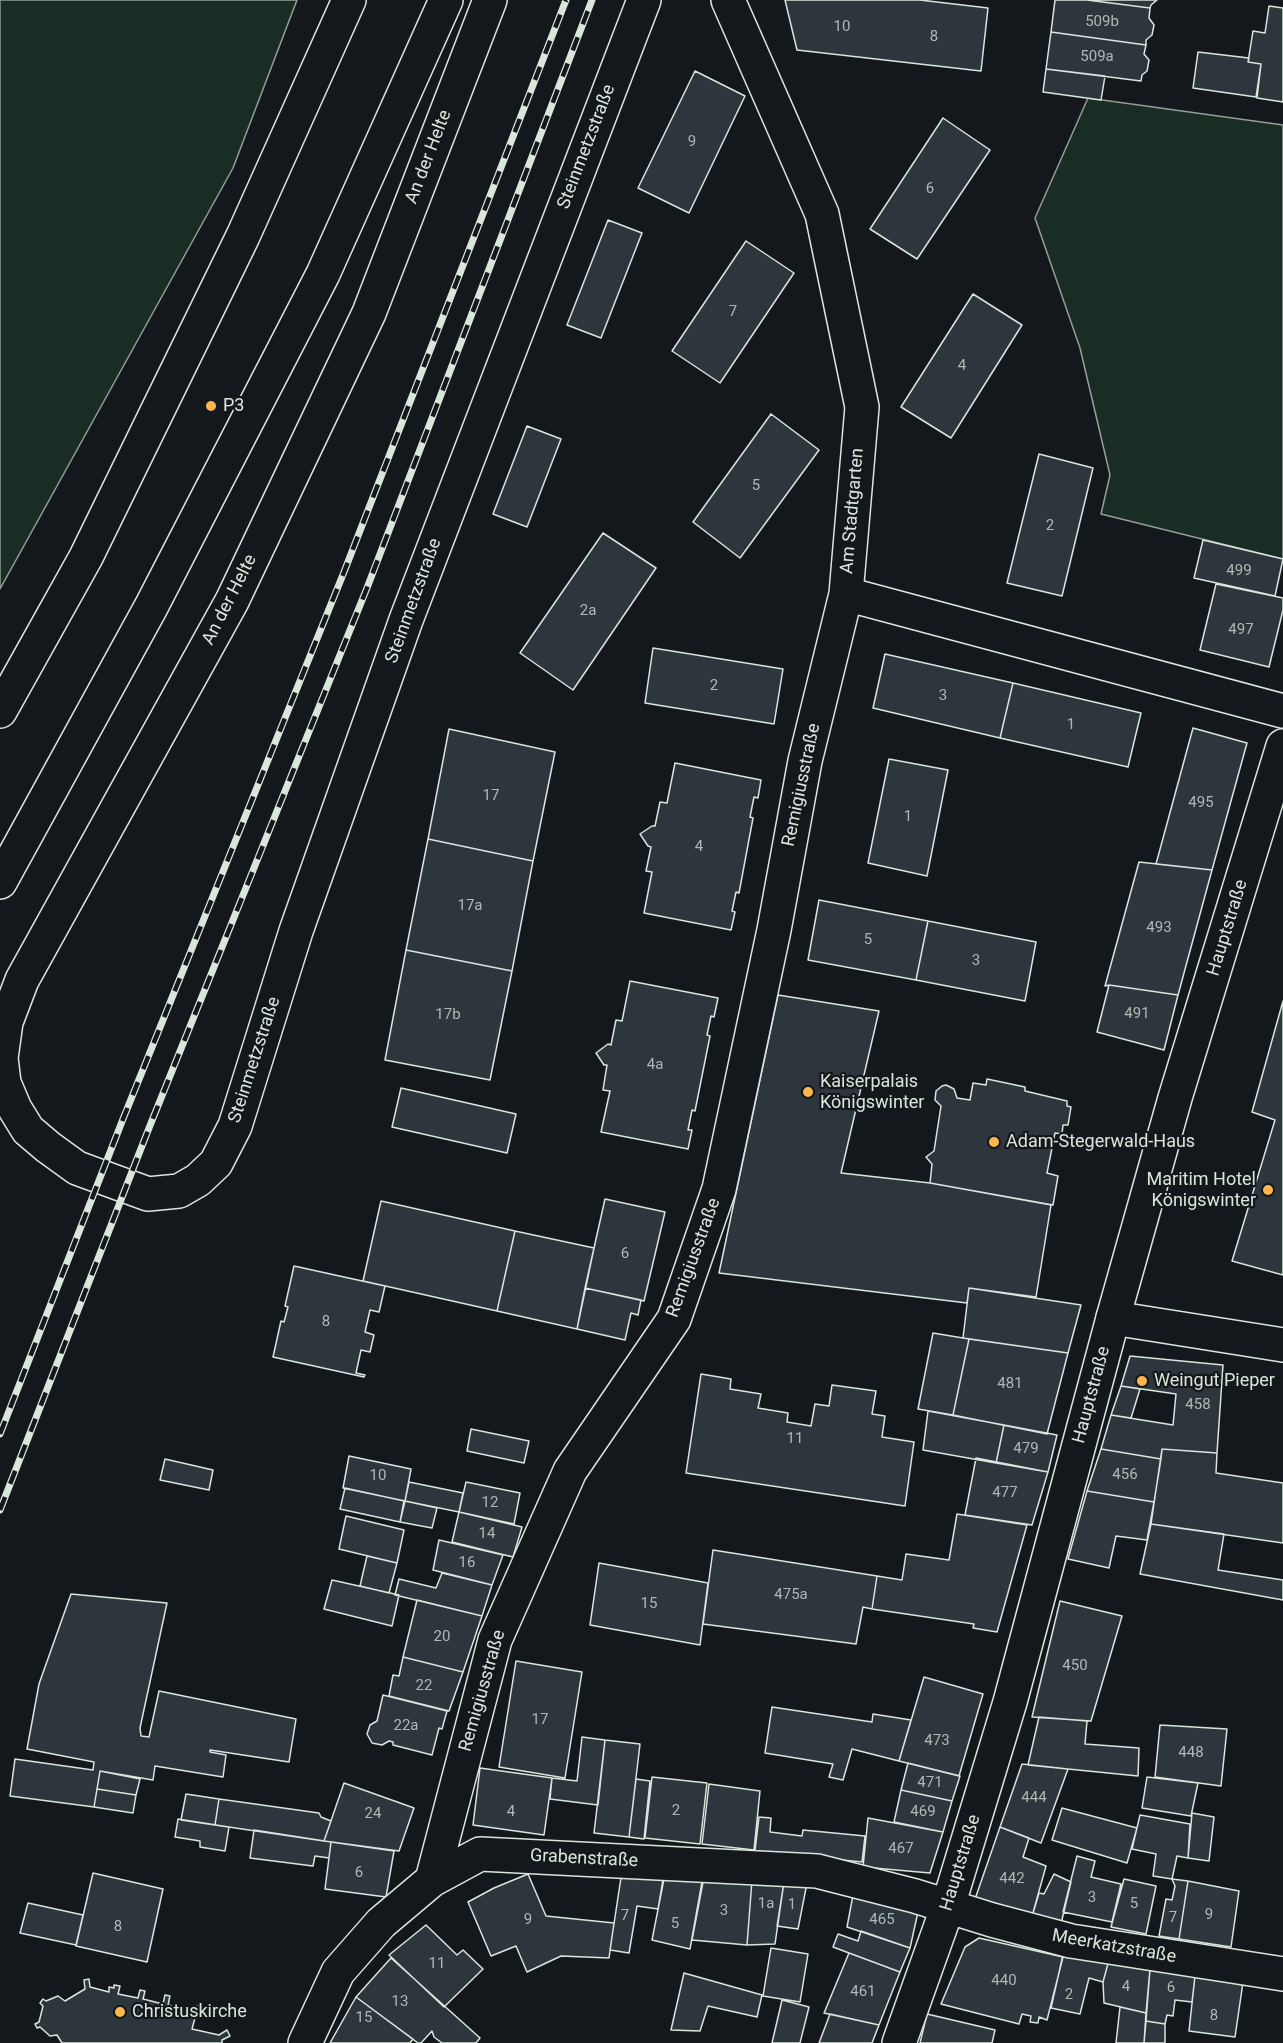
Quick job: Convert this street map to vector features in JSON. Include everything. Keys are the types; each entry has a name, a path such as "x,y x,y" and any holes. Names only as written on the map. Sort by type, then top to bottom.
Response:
{"main road":[{"path":"0,711 86,557 243,236 349,0"},
{"path":"0,882 151,607 318,284 446,0"},
{"name":"An der Helte","path":"179,1191 148,1194 77,1168 28,1130 15,1109 4,1083 1,1058 6,1022 22,980 232,601 354,345 369,313 490,0"},
{"name":"Steinmetzstraße","path":"179,1191 198,1180 216,1163 235,1126 296,931 406,620 644,0"},
{"name":"Am Stadtgarten","path":"728,0 822,214 862,407 846,594 1283,711"},
{"name":"Remigiusstraße","path":"432,1880 495,1640 570,1472 674,1319 719,1189 774,930 805,761 846,594"},
{"name":"Hauptstraße","path":"899,2043 948,1906 1010,1702 1113,1318 1175,1098 1283,746"},
{"path":"1113,1318 1283,1345"},
{"name":"Grabenstraße","path":"305,2043 338,1972 381,1923 432,1880 480,1854 817,1871 948,1906"},
{"name":"Meerkatzstraße","path":"948,1906 1071,1941 1283,1974"}],"green space":[{"path":"0,0 297,0 233,168 0,589"},
{"path":"1088,98 1283,125 1283,559 1101,514 1110,475 1080,348 1035,218"}],"building":[{"path":"785,0 920,0 988,8 981,71 797,50"},
{"path":"1055,0 1087,0 1150,8 1149,18 1154,25 1152,35 1146,40 1146,45 1051,32"},
{"path":"1087,0 1157,0 1150,8"},
{"path":"1269,6 1283,8 1283,102 1257,98 1261,64 1248,62 1253,31 1265,33"},
{"path":"1051,32 1146,45 1144,54 1149,60 1147,71 1142,75 1141,81 1046,69"},
{"path":"1198,52 1249,58 1248,62 1261,64 1256,97 1193,88"},
{"path":"1046,69 1105,76 1101,100 1043,92"},
{"path":"695,71 745,96 689,213 638,188"},
{"path":"943,118 990,150 917,259 870,229"},
{"path":"608,220 642,233 601,338 567,325"},
{"path":"746,241 794,273 720,383 672,351"},
{"path":"973,294 1022,325 951,438 901,407"},
{"path":"771,414 819,450 740,558 693,522"},
{"path":"527,426 561,439 527,527 493,514"},
{"path":"1039,454 1093,468 1062,596 1007,583"},
{"path":"603,533 656,568 573,690 520,653"},
{"path":"1203,540 1283,559 1275,596 1194,578"},
{"path":"1216,584 1283,598 1283,610 1269,667 1200,650"},
{"path":"653,648 783,669 774,724 645,703"},
{"path":"885,654 1013,683 1000,738 873,708"},
{"path":"1013,683 1141,713 1128,767 1000,738"},
{"path":"1193,728 1247,743 1212,870 1156,864"},
{"path":"449,729 555,752 533,861 428,839"},
{"path":"889,759 948,770 927,876 868,863"},
{"path":"675,763 761,780 758,798 754,797 750,817 753,818 739,893 736,892 732,911 735,912 731,930 644,913 652,872 646,871 651,847 640,834 655,826 660,802 667,803"},
{"path":"428,839 533,861 512,971 406,950"},
{"path":"1139,862 1212,870 1178,995 1105,986"},
{"path":"819,900 928,921 916,980 808,960"},
{"path":"928,921 1036,942 1025,1001 916,980"},
{"path":"406,950 512,971 490,1080 385,1060"},
{"path":"630,981 718,998 714,1017 711,1016 707,1035 710,1036 695,1111 692,1110 688,1130 692,1130 688,1149 601,1132 610,1091 603,1090 607,1065 604,1065 596,1053 608,1044 611,1045 616,1020 622,1021"},
{"path":"1109,985 1178,995 1164,1050 1097,1032"},
{"name":"Kaiserpalais Königswinter","path":"778,995 879,1011 841,1173 930,1183 1051,1205 1036,1297 969,1288 967,1303 719,1273"},
{"name":"Maritim Hotel Königswinter","path":"1283,1001 1283,1275 1232,1261 1275,1120 1252,1112"},
{"name":"Adam-Stegerwald-Haus","path":"987,1079 1025,1087 1025,1091 1067,1101 1067,1106 1071,1107 1068,1125 1063,1125 1062,1134 1055,1133 1047,1173 1058,1176 1053,1205 930,1183 932,1164 926,1157 934,1151 941,1106 935,1100 936,1091 946,1085 954,1089 957,1098 970,1100 973,1083 986,1085"},
{"path":"401,1088 516,1114 507,1153 392,1127"},
{"path":"605,1199 665,1212 644,1301 585,1288"},
{"path":"381,1201 515,1231 497,1311 363,1281"},
{"path":"515,1231 594,1248 577,1329 497,1311"},
{"path":"294,1266 385,1286 379,1312 370,1310 365,1332 374,1335 370,1352 361,1350 356,1373 365,1375 364,1377 273,1357 281,1321 284,1322 288,1307 285,1306"},
{"path":"585,1288 641,1300 638,1315 631,1313 625,1340 577,1329"},
{"path":"969,1288 1081,1305 1068,1353 963,1338"},
{"path":"933,1333 969,1339 953,1415 918,1409"},
{"path":"969,1339 1068,1353 1047,1434 953,1415"},
{"path":"1130,1356 1223,1365 1217,1453 1162,1449 1161,1459 1101,1449 1111,1415 1173,1425 1176,1394 1121,1386"},
{"path":"701,1374 731,1379 730,1389 761,1394 758,1408 788,1413 787,1422 811,1426 815,1404 829,1406 832,1385 876,1391 872,1414 885,1416 882,1437 914,1442 905,1506 686,1473"},
{"path":"1121,1386 1140,1389 1131,1418 1111,1415"},
{"path":"928,1411 1004,1425 996,1463 923,1450"},
{"path":"1004,1425 1057,1435 1048,1472 996,1463"},
{"path":"471,1429 529,1441 524,1463 467,1451"},
{"path":"1101,1449 1161,1459 1154,1502 1087,1491"},
{"path":"1162,1449 1217,1453 1216,1473 1283,1483 1283,1543 1151,1524"},
{"path":"349,1456 411,1469 405,1501 343,1488"},
{"path":"976,1458 1048,1472 1032,1525 965,1515"},
{"path":"165,1459 213,1470 209,1490 160,1480"},
{"path":"409,1482 463,1493 459,1512 405,1501"},
{"path":"466,1482 520,1493 514,1524 459,1512"},
{"path":"345,1488 404,1501 400,1522 340,1509"},
{"path":"1087,1491 1154,1502 1147,1540 1116,1536 1109,1568 1068,1559"},
{"path":"405,1501 437,1508 432,1528 400,1522"},
{"path":"459,1512 522,1527 513,1557 452,1542"},
{"path":"957,1514 1027,1525 997,1632 973,1628 974,1624 872,1609 877,1576 902,1580 906,1554 949,1560"},
{"path":"346,1516 404,1530 397,1563 339,1549"},
{"path":"1151,1524 1224,1534 1218,1570 1283,1580 1283,1600 1140,1574"},
{"path":"439,1540 503,1555 492,1585 433,1570"},
{"path":"713,1550 877,1576 872,1609 863,1607 856,1644 703,1624"},
{"path":"367,1556 397,1563 389,1593 360,1586"},
{"path":"599,1563 708,1583 700,1645 590,1625"},
{"path":"442,1573 492,1585 482,1616 395,1595 399,1579 436,1588"},
{"path":"332,1580 399,1595 392,1626 324,1609"},
{"path":"71,1594 167,1603 140,1728 141,1736 149,1737 159,1691 296,1719 289,1762 210,1750 210,1752 226,1755 223,1777 155,1766 153,1780 100,1771 94,1807 10,1796 15,1759 93,1770 94,1762 27,1749 39,1684"},
{"path":"417,1600 482,1616 463,1672 403,1657"},
{"path":"1060,1601 1122,1616 1091,1721 1032,1717"},
{"path":"403,1657 463,1672 449,1711 389,1696 393,1675 399,1676"},
{"path":"516,1661 582,1672 565,1778 499,1767"},
{"path":"924,1677 983,1694 959,1776 899,1761"},
{"path":"383,1695 447,1711 442,1729 439,1728 432,1755 393,1745 393,1742 389,1741 382,1745 372,1743 367,1734 370,1725 377,1721"},
{"path":"772,1707 872,1722 873,1714 911,1720 899,1761 852,1749 843,1780 829,1777 833,1764 765,1753"},
{"path":"1039,1717 1087,1721 1085,1744 1139,1748 1138,1776 1028,1765"},
{"path":"1160,1725 1227,1729 1221,1786 1155,1777"},
{"path":"582,1737 605,1740 598,1805 550,1799 552,1778 577,1781"},
{"path":"605,1740 640,1744 629,1837 594,1833"},
{"path":"908,1763 960,1776 952,1801 901,1790"},
{"path":"1022,1764 1068,1769 1041,1843 1000,1827"},
{"path":"480,1768 552,1778 544,1835 473,1825"},
{"path":"100,1771 140,1779 136,1795 97,1789"},
{"path":"652,1777 707,1783 700,1844 645,1838"},
{"path":"1147,1777 1198,1783 1191,1816 1142,1808"},
{"path":"636,1779 650,1781 644,1839 629,1837"},
{"path":"344,1783 414,1808 399,1851 324,1841"},
{"path":"709,1784 760,1791 754,1850 702,1844"},
{"path":"97,1789 136,1795 133,1813 94,1807"},
{"path":"901,1790 952,1801 943,1832 894,1822"},
{"path":"186,1794 219,1799 215,1825 181,1820"},
{"path":"219,1799 319,1813 321,1817 331,1821 324,1841 215,1825"},
{"path":"1062,1808 1137,1828 1127,1863 1052,1840"},
{"path":"1192,1813 1214,1817 1209,1861 1188,1858"},
{"path":"1140,1815 1190,1824 1188,1858 1177,1856 1172,1879 1153,1876 1156,1854 1132,1849"},
{"path":"759,1817 771,1818 770,1832 802,1836 803,1830 865,1836 862,1862 755,1851"},
{"path":"868,1818 943,1832 930,1873 863,1867"},
{"path":"178,1819 229,1827 225,1851 200,1847 200,1841 175,1837"},
{"path":"1000,1827 1029,1838 1023,1857 1046,1866 1031,1920 974,1902"},
{"path":"254,1830 331,1842 329,1858 315,1856 313,1866 250,1858"},
{"path":"331,1842 394,1851 386,1897 325,1889"},
{"path":"1077,1856 1095,1861 1091,1877 1121,1884 1112,1922 1063,1912"},
{"path":"622,1871 664,1874 658,1909 637,1906 629,1953 610,1950"},
{"path":"93,1873 163,1889 147,1962 76,1946"},
{"path":"528,1874 546,1916 614,1923 609,1958 561,1956 527,1972 516,1946 491,1956 468,1902"},
{"path":"1054,1874 1071,1882 1060,1928 1031,1920 1039,1893 1044,1894"},
{"path":"704,1877 752,1880 747,1945 692,1940"},
{"path":"664,1879 702,1882 690,1949 652,1940"},
{"path":"1124,1879 1156,1886 1146,1934 1111,1927"},
{"path":"1172,1879 1188,1881 1179,1939 1159,1936 1166,1899 1172,1900 1175,1886"},
{"path":"752,1880 784,1882 775,1944 747,1945"},
{"path":"1188,1881 1239,1891 1231,1947 1179,1939"},
{"path":"784,1882 807,1883 798,1929 777,1926"},
{"path":"853,1895 918,1912 910,1948 847,1927"},
{"path":"28,1903 83,1915 76,1945 20,1933"},
{"path":"426,1925 457,1955 463,1950 483,1969 444,2007 389,1955"},
{"path":"861,1931 910,1948 900,1972 833,1947 838,1934 858,1941"},
{"path":"979,1938 1063,1957 1047,2020 1039,2017 1038,2023 1030,2022 1031,2016 1022,2014 1019,2024 941,2004 965,1947"},
{"path":"771,1948 808,1954 800,2002 763,1996"},
{"path":"1064,1950 1109,1960 1103,1982 1089,1978 1080,2014 1051,2008"},
{"path":"849,1953 900,1972 879,2025 824,2013"},
{"path":"391,1958 480,2038 476,2043 442,2043 434,2037 432,2031 421,2043 418,2043 356,1997"},
{"path":"1109,1960 1150,1969 1146,2013 1104,2003 1103,1982"},
{"path":"1150,1969 1195,1976 1192,2002 1175,2000 1173,2016 1167,2015 1165,2024 1146,2021"},
{"path":"684,1973 762,1995 757,2017 708,2006 700,2031 671,2030"},
{"path":"1195,1976 1243,1982 1235,2037 1189,2031"},
{"name":"Christuskirche","path":"89,1979 90,1987 109,1992 109,1987 114,1988 114,1985 120,1986 118,1994 138,1998 140,1990 145,1991 143,1999 163,2004 165,1995 170,1996 168,2005 192,2010 200,2004 202,2010 196,2014 192,2029 219,2035 227,2030 230,2036 222,2040 222,2043 62,2043 57,2035 50,2036 40,2027 37,2028 35,2024 39,2022 43,2006 40,2003 43,1999 46,2001 58,1996 65,2001 85,1989 84,1980"},
{"path":"356,1997 413,2039 410,2043 330,2043"},
{"path":"782,2000 809,2007 800,2043 772,2043"},
{"path":"1120,2007 1146,2013 1144,2043 1116,2043"},
{"path":"830,2014 879,2025 872,2043 819,2043"},
{"path":"927,2014 995,2030 992,2043 920,2043"},
{"path":"1146,2021 1165,2024 1165,2043 1144,2043"}],"railway":[{"path":"0,1434 123,1119 344,572 566,0"},
{"path":"0,1510 149,1128 367,588 592,0"}],"place":[{"name":"P3","path":"211,406"},
{"name":"Kaiserpalais Königswinter","path":"808,1092"},
{"name":"Adam-Stegerwald-Haus","path":"994,1142"},
{"name":"Maritim Hotel Königswinter","path":"1268,1190"},
{"name":"Weingut Pieper","path":"1142,1381"},
{"name":"Christuskirche","path":"120,2012"}]}
